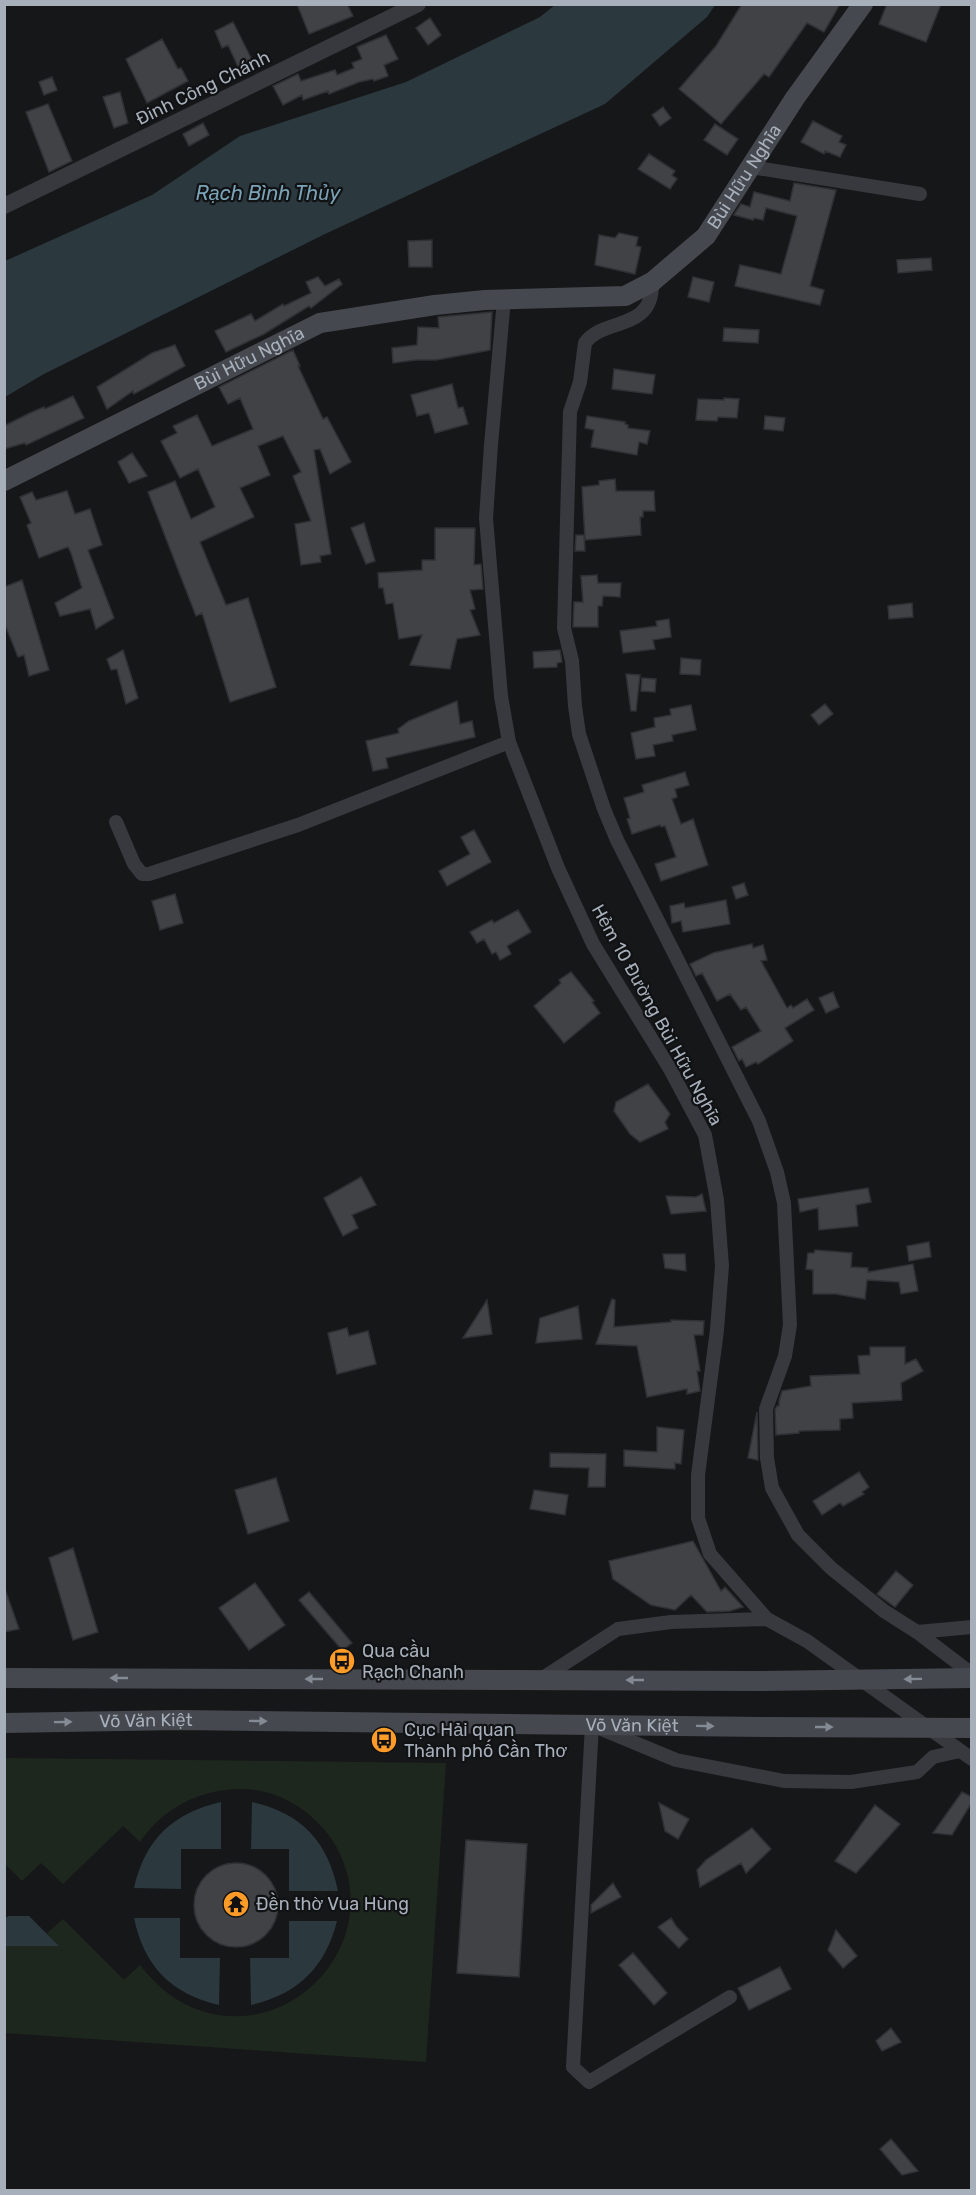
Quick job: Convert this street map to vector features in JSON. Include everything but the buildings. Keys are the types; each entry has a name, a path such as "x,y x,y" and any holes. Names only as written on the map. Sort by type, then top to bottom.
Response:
{"main road":[{"name":"Bùi Hữu Nghĩa","path":"4,481 320,323 435,305 509,299 625,296 652,282 706,236 795,98 863,4"},
{"path":"4,1678 540,1680 972,1678"},
{"name":"Võ Văn Kiệt","path":"4,1723 180,1720 972,1728"}],"street":[{"name":"Đinh Công Chánh","path":"4,206 418,4"},
{"path":"751,167 920,194"},
{"path":"652,282 650,299 640,313 622,324 597,333 585,343 580,382 570,412 564,628 572,661 579,734 617,840 759,1121 777,1172 784,1203 790,1325 785,1356 766,1409 767,1458 772,1488 788,1520 811,1550 857,1591 917,1632 972,1674"},
{"name":"Hẻm 10 Đường Bùi Hữu Nghĩa","path":"509,299 495,388 486,518 501,696 509,741 558,868 593,944 670,1069 705,1135 717,1200 722,1266 717,1330 698,1475 698,1518 710,1554 767,1619 807,1641 972,1759"},
{"path":"116,822 134,864 142,874 149,874 298,825 509,741"},
{"path":"540,1680 618,1629 671,1622 767,1619"},
{"path":"917,1632 972,1628"},
{"path":"730,1997 589,2082 573,2067 592,1725 676,1760 784,1781 851,1782 917,1772 933,1758 960,1751"}],"shaded area":[{"path":"5,1758 446,1763 426,2062 5,2033 4,1946 58,1946 47,1933 63,1919 124,1980 140,1965 154,1981 179,2001 209,2013 239,2016 267,2011 293,2000 316,1982 333,1960 345,1935 351,1907 348,1877 343,1862 333,1840 323,1828 293,1803 265,1792 244,1789 213,1792 185,1802 160,1819 140,1842 123,1826 63,1884 41,1863 22,1881 5,1864"}],"water":[{"name":"Rạch Bình Thủy","path":"556,4 715,5 707,17 605,104 325,234 44,374 5,397 5,261 152,195 240,136 406,82 540,17"},
{"path":"221,1802 221,1849 181,1849 181,1889 134,1888 145,1855 164,1831 189,1813"},
{"path":"252,1802 285,1814 310,1832 327,1858 338,1891 289,1891 289,1849 251,1849"},
{"path":"8,1916 29,1916 59,1946 5,1946 5,1919"},
{"path":"134,1918 180,1918 180,1958 220,1958 219,2005 187,1994 162,1975 145,1950"},
{"path":"289,1921 337,1921 325,1952 307,1976 283,1994 251,2005 250,1958 289,1958"}],"place":[{"name":"Qua cầu Rạch Chanh","path":"342,1661"},
{"name":"Cục Hải quan Thành phố Cần Thơ","path":"384,1740"},
{"name":"Đền thờ Vua Hùng","path":"236,1904"}]}
